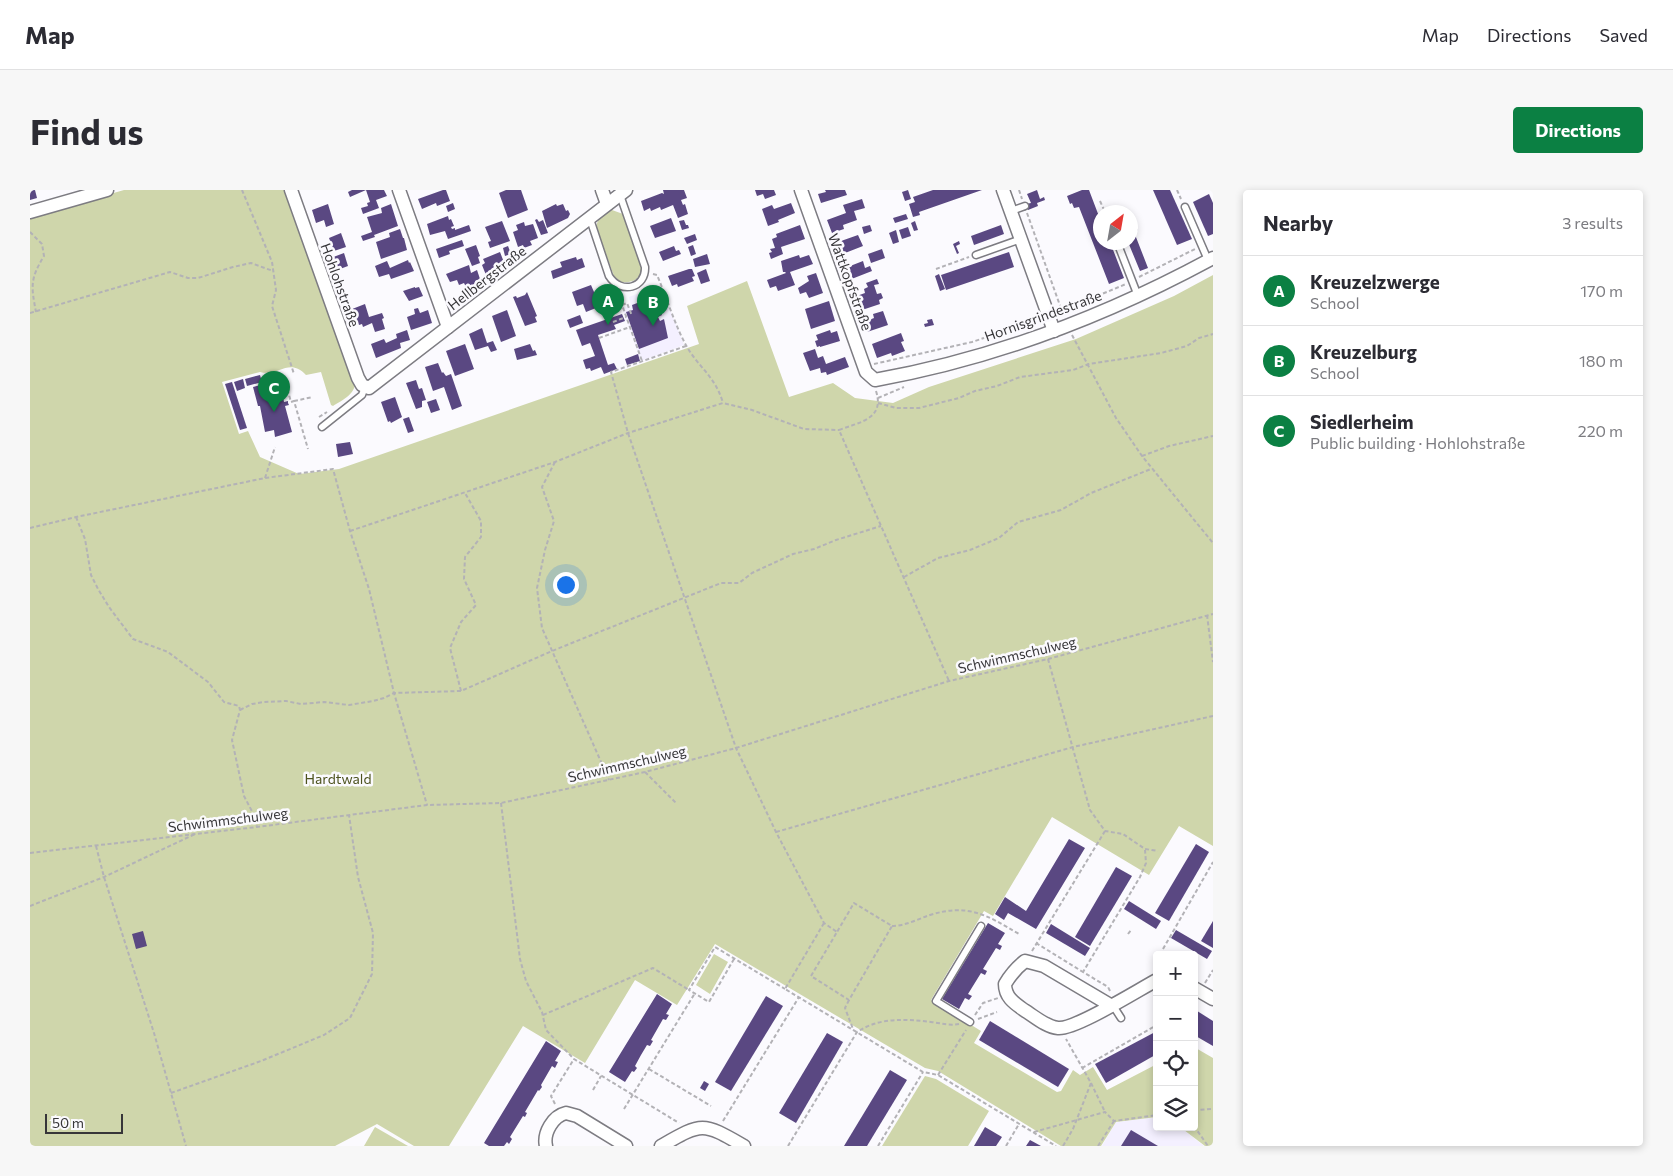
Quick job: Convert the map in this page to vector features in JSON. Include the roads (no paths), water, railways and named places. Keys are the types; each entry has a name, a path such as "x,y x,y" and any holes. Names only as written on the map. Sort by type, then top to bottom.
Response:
{"street":[{"path":"30,212 107,190"},
{"name":"Hohlohstraße","path":"291,190 358,378 365,387"},
{"path":"399,190 448,327"},
{"path":"602,190 607,204"},
{"name":"Wattkopfstraße","path":"801,190 866,372 875,383"},
{"path":"1003,190 1054,331"},
{"name":"Hellbergstraße","path":"365,387 369,388 376,384 623,192"},
{"name":"Hornisgrindestraße","path":"875,383 968,359 1054,331 1138,296 1211,259"},
{"path":"1113,1004 1044,966 1025,961 1012,971 1005,984 1007,995 1015,1004 1047,1024 1060,1028 1069,1027 1113,1004 1153,982"},
{"path":"1198,991 1213,999"},
{"path":"546,1146 546,1134 556,1117 566,1112 577,1116 626,1146"},
{"path":"661,1146 690,1129 704,1127 717,1131 744,1146"}],"lane":[{"path":"590,219 608,276 612,282 622,287 632,286 638,282 645,273 645,267 623,192"},
{"path":"1011,211 1025,206"},
{"path":"1185,207 1211,259"},
{"path":"976,255 1021,238"},
{"path":"1121,250 1138,296"},
{"path":"322,427 362,395 365,387"},
{"path":"971,1022 936,1001 981,926"},
{"path":"1113,1004 1121,1018"}],"place":[{"name":"Kreuzelzwerge","path":"608,325"},
{"name":"Kreuzelburg","path":"653,326"},
{"name":"Siedlerheim","path":"274,412"}],"park label":[{"name":"Hardtwald","path":"338,779"}]}
